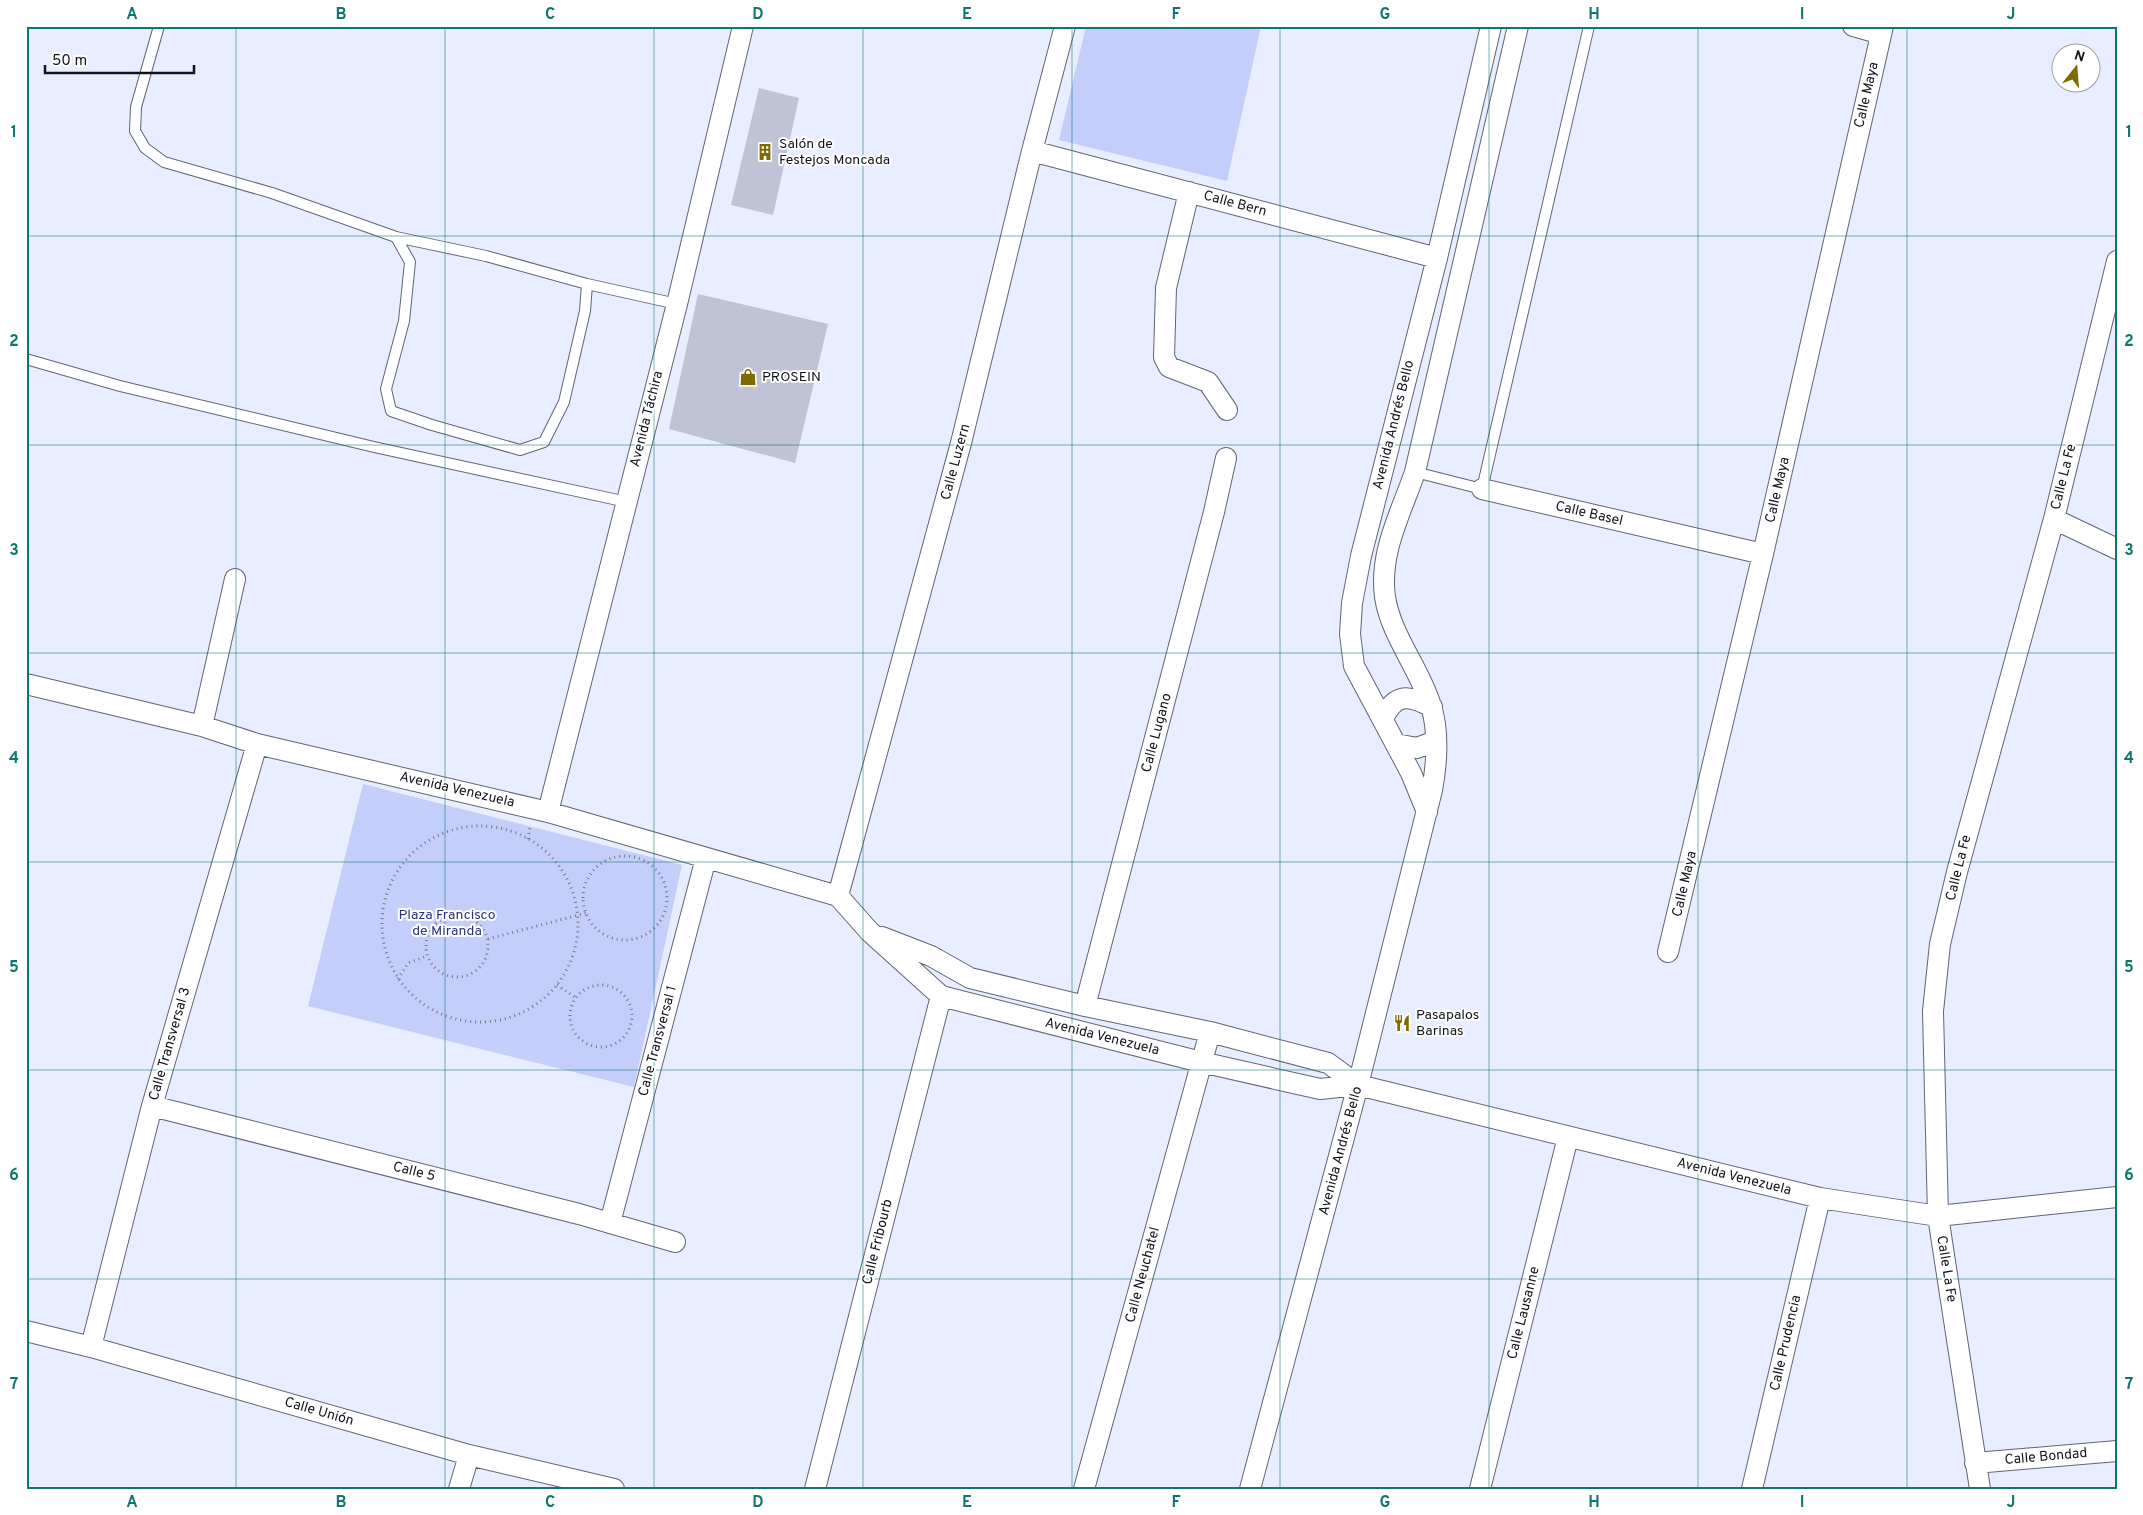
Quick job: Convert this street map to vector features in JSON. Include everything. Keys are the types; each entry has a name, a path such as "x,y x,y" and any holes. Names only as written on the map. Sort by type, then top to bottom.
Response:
{"street":[{"name":"Avenida Táchira","path":"548,812 627,502 743,26"},
{"name":"Calle Luzern","path":"838,896 961,443 1032,151 1065,26"},
{"name":"Avenida Andrés Bello","path":"1427,812 1396,744 1354,666 1350,634 1352,604 1361,556 1437,258 1491,26"},
{"name":"Avenida Andrés Bello","path":"1250,1489 1358,1085 1427,812 1436,769 1432,707 1389,613 1385,596 1386,562 1392,529 1415,472 1518,26"},
{"path":"1853,26 1882,30"},
{"name":"Calle Maya","path":"1668,952 1764,554 1882,30"},
{"name":"Calle Bern","path":"1032,151 1437,258"},
{"path":"1190,192 1166,288 1164,357 1169,366 1208,382 1227,410"},
{"name":"Calle La Fe","path":"1980,1489 1938,1216 1933,1011 1940,944 1957,872 2054,519 2117,261"},
{"name":"Calle Lugano","path":"1085,1006 1214,512 1226,458"},
{"name":"Calle Basel","path":"1482,489 1764,554"},
{"path":"2054,519 2117,550"},
{"path":"202,726 235,579"},
{"name":"Avenida Venezuela","path":"26,684 202,726 257,744 548,812 838,896 870,932 941,996 1201,1062 1320,1089 1358,1085 1820,1198 1938,1216 2117,1197"},
{"path":"1383,719 1392,703 1401,698 1415,699 1432,707"},
{"path":"1396,744 1417,748 1435,741"},
{"name":"Calle Transversal 3","path":"90,1347 152,1106 257,744"},
{"name":"Calle Transversal 1","path":"610,1223 706,858"},
{"name":"Avenida Venezuela","path":"870,932 931,956 970,978 1085,1006 1210,1032 1328,1063 1358,1085"},
{"name":"Calle Fribourb","path":"815,1489 941,996"},
{"name":"Calle Neuchatel","path":"1084,1489 1210,1032"},
{"name":"Calle 5","path":"152,1106 610,1223 675,1242"},
{"name":"Calle Lausanne","path":"1480,1489 1568,1137"},
{"name":"Calle Prudencia","path":"1752,1489 1820,1198"},
{"name":"Calle Unión","path":"26,1331 90,1347 469,1455 614,1489"},
{"name":"Calle Bondad","path":"1975,1463 2117,1451"},
{"path":"460,1489 469,1455"}],"lane":[{"path":"159,26 136,107 135,131 145,148 164,162 272,193 396,238 486,256 587,284 676,304"},
{"path":"1482,489 1589,26"},
{"path":"396,238 410,262 404,321 386,389 391,411 432,425 520,450 544,442 564,402 586,311 587,284"},
{"path":"26,359 120,386 374,447 627,502"},
{"name":"Calle Basel","path":"1415,472 1482,489"}],"path":[{"path":"478,825 519,834 538,844 565,874 574,894 577,916 579,926 572,960 557,986 536,1005 515,1016 484,1022 451,1018 420,1002 398,979 386,957 381,936 382,906 389,883 414,850 441,833 478,825"},
{"path":"626,856 640,858 652,866 661,876 666,896 663,916 655,928 644,936 630,940 616,939 598,930 586,913 582,900 584,886 590,874 600,864 612,858 626,856"},
{"path":"488,939 586,913"},
{"path":"448,916 465,916 480,924 488,939 488,952 482,965 472,973 459,977 446,975 434,968 427,956 426,940 434,925 448,916"},
{"path":"398,979 408,963 427,956"},
{"path":"557,986 576,998"},
{"path":"592,986 610,986 620,991 632,1008 629,1030 616,1043 606,1046 588,1044 578,1037 572,1026 570,1016 576,998 579,993 592,986"}],"green space":[{"path":"1086,26 1261,26 1227,181 1059,140"},
{"name":"Plaza Francisco de Miranda","path":"363,784 682,865 634,1087 308,1006"}],"building":[{"name":"Salón de Festejos Moncada","path":"759,88 799,98 773,215 731,205"},
{"name":"PROSEIN","path":"698,294 828,324 795,463 669,429"}],"place":[{"name":"Salón de Festejos Moncada","path":"765,152"},
{"name":"PROSEIN","path":"748,377"},
{"name":"Pasapalos Barinas","path":"1402,1023"}]}
